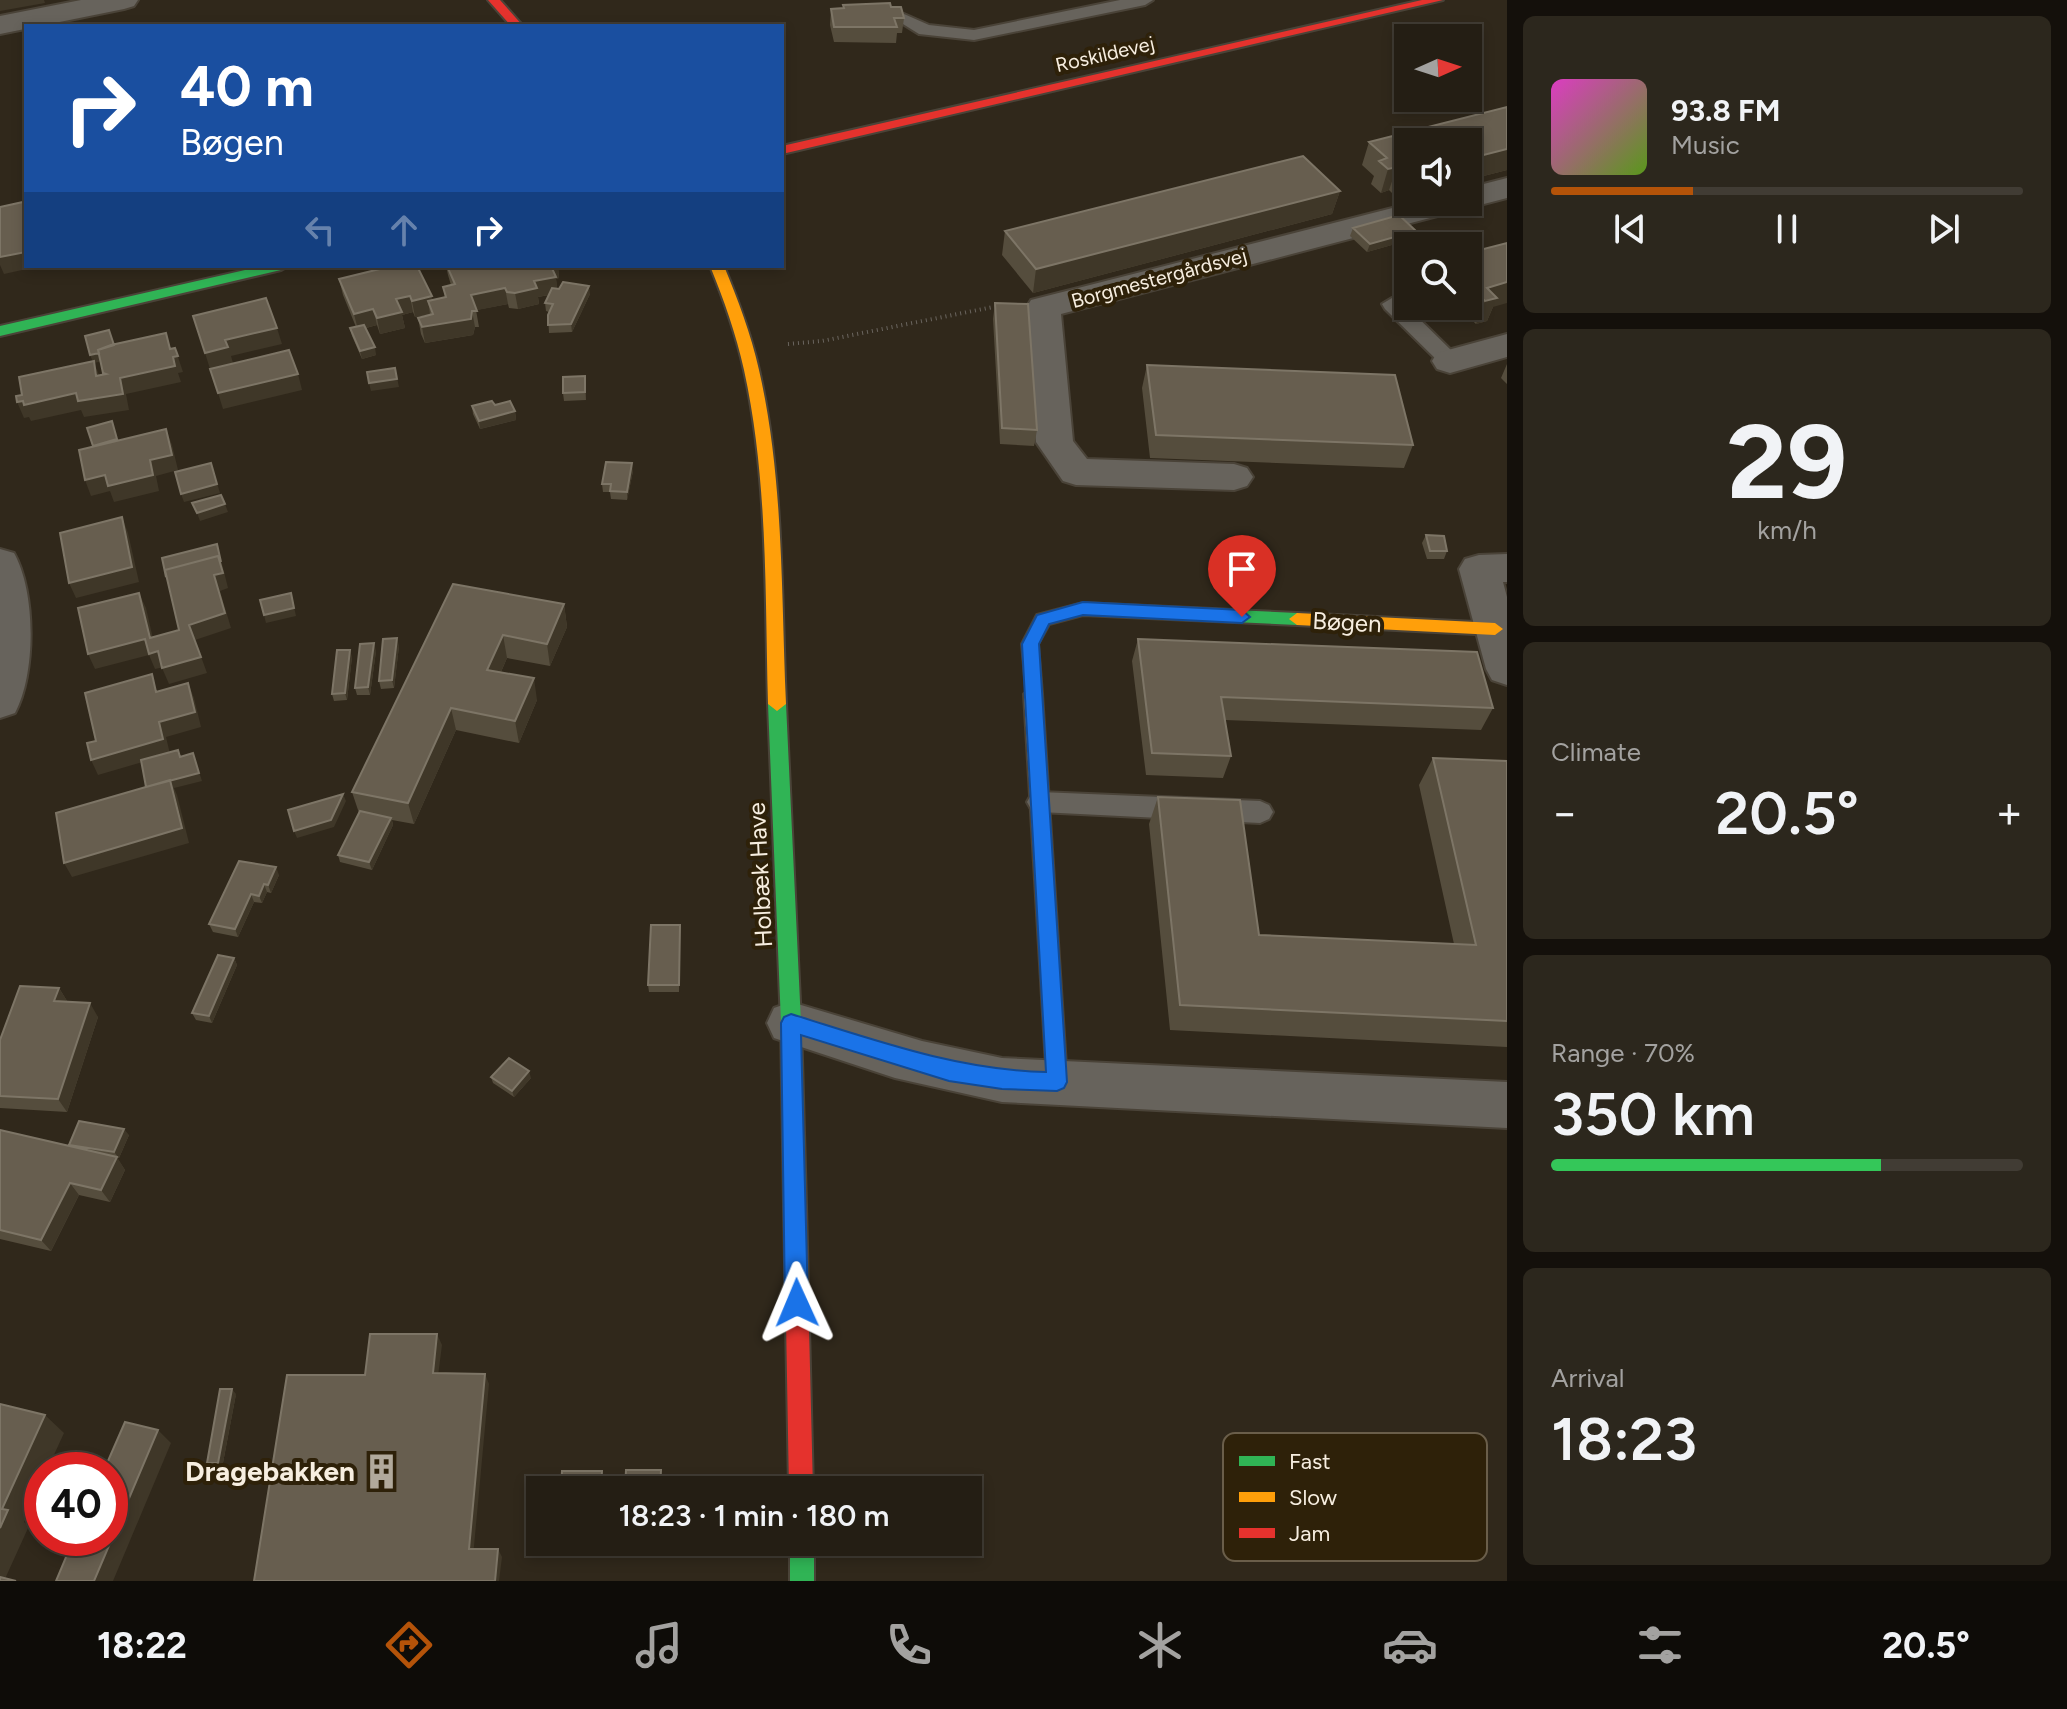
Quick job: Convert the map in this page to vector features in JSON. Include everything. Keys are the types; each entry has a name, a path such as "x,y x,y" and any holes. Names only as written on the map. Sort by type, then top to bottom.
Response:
{"street":[{"path":"0,25 124,0"},
{"path":"494,0 515,24"},
{"name":"Roskildevej","path":"784,150 1437,0"},
{"path":"1482,194 1507,188"},
{"name":"Borgmestergårdsvej","path":"1234,477 1076,472 1055,442 1043,308 1400,216"},
{"path":"0,331 272,268"},
{"name":"Holbæk Have","path":"718,268 727,285 747,349 761,421 767,490 791,1023 801,1476"},
{"path":"1450,361 1507,345"},
{"path":"0,563 12,631 0,702"},
{"path":"1507,568 1479,569 1507,669"},
{"name":"Bøgen","path":"1057,1082 1030,644 1043,619 1083,609 1495,629"},
{"path":"791,1023 949,1071 1002,1080 1507,1105"},
{"path":"802,1556 802,1581"}],"lane":[{"path":"904,19 925,30 974,35 1145,0"},
{"path":"1392,304 1450,361"},
{"path":"1040,802 1260,812"}],"path":[{"path":"747,349 822,341 1007,304 1043,308"}],"building":[{"path":"890,3 891,7 901,7 904,18 894,18 897,27 834,27 831,9 844,8 843,5"},
{"path":"1507,107 1507,149 1482,155 1482,128 1424,128"},
{"path":"1394,136 1394,168 1388,169 1379,161 1387,158 1369,142"},
{"path":"1303,156 1340,191 1036,269 1005,231"},
{"path":"23,202 24,252 0,257 0,207"},
{"path":"1400,216 1416,231 1394,232 1394,237 1370,244 1353,228"},
{"path":"1507,243 1507,282 1487,288 1497,298 1485,301 1482,298 1482,249"},
{"path":"384,268 418,268 432,296 412,301 410,296 396,299 402,312 377,318 373,309 354,314 339,279"},
{"path":"448,268 552,268 556,277 534,281 537,288 515,293 507,292 505,288 471,295 477,311 472,311 471,319 422,327 418,318 433,314 428,301 446,297 443,287 455,284"},
{"path":"563,282 589,286 571,324 548,325 553,304 545,303 552,288 559,289"},
{"path":"266,298 277,328 225,340 228,347 205,353 193,316"},
{"path":"995,303 1028,304 1037,430 1002,428"},
{"path":"364,325 375,347 360,351 350,328"},
{"path":"109,330 114,345 90,355 85,336"},
{"path":"166,333 170,349 175,348 178,356 173,357 175,366 120,378 123,394 78,401 76,393 24,405 23,401 17,402 16,396 22,395 19,377 94,361 96,376 106,374 103,373 98,350"},
{"path":"289,350 298,374 218,393 210,369"},
{"path":"1147,365 1395,375 1413,445 1156,435"},
{"path":"395,368 397,379 369,383 367,372"},
{"path":"585,376 585,392 563,393 563,377"},
{"path":"492,401 495,405 510,401 515,411 479,421 472,406"},
{"path":"112,421 117,439 93,446 87,428"},
{"path":"166,429 172,455 150,460 153,475 108,486 105,475 85,480 79,450"},
{"path":"606,462 632,463 627,492 610,491 611,484 602,484"},
{"path":"211,463 217,484 181,494 175,472"},
{"path":"221,495 225,504 197,513 192,503"},
{"path":"122,517 132,567 69,583 60,533"},
{"path":"1426,535 1444,536 1447,551 1430,551"},
{"path":"217,544 221,562 218,556 165,570 166,577 162,558"},
{"path":"218,556 223,573 214,575 225,613 189,625 201,657 162,668 158,651 149,654 145,639 88,654 78,608 139,593 150,638 179,630 165,570"},
{"path":"453,584 564,604 547,644 503,635 487,670 534,678 515,721 451,708 408,803 352,792"},
{"path":"291,593 294,608 264,615 260,600"},
{"path":"397,638 392,680 379,681 383,639"},
{"path":"1138,639 1477,652 1493,708 1221,697 1231,756 1152,753"},
{"path":"374,643 368,687 355,688 360,644"},
{"path":"337,650 350,650 345,693 332,694"},
{"path":"152,674 156,692 188,683 195,712 159,722 163,739 91,760 87,743 96,741 85,693"},
{"path":"178,750 180,757 193,753 199,773 146,787 141,760"},
{"path":"1433,758 1507,761 1507,1021 1180,1005 1158,797 1240,800 1259,935 1476,945"},
{"path":"170,780 182,828 64,863 56,813"},
{"path":"343,794 331,820 294,831 288,810"},
{"path":"360,811 391,818 369,862 338,855"},
{"path":"239,861 276,867 259,896 251,894 235,929 209,924"},
{"path":"651,925 680,925 679,985 648,985"},
{"path":"218,955 234,958 209,1016 192,1013"},
{"path":"20,986 59,988 54,1001 90,1003 58,1099 0,1096 0,1040"},
{"path":"509,1058 529,1071 512,1091 491,1077"},
{"path":"79,1121 124,1129 114,1152 69,1145"},
{"path":"0,1130 117,1157 101,1190 70,1183 41,1240 0,1230"},
{"name":"Dragebakken","path":"370,1334 437,1334 433,1373 485,1374 469,1549 498,1549 495,1581 254,1581 287,1375 365,1375"},
{"path":"220,1389 232,1389 218,1463 207,1463"},
{"path":"0,1404 45,1415 28,1452 24,1452 24,1461 2,1509 8,1510 0,1528"},
{"path":"125,1422 158,1430 128,1501 128,1452 112,1452"},
{"path":"626,1470 661,1470 661,1476 626,1476"},
{"path":"562,1471 602,1471 602,1476 562,1476"},
{"path":"66,1556 105,1556 94,1581 56,1581"}],"traffic: fast":[{"path":"0,331 272,268"},
{"path":"1033,694 1030,644 1043,619 1083,609 1297,619"},
{"path":"777,704 791,1023 795,1206"},
{"path":"802,1556 802,1581"}],"traffic: slow":[{"path":"718,268 737,317 752,370 761,424 768,480 777,704"},
{"path":"1297,619 1495,629"},
{"path":"1033,694 1057,1082"}],"traffic: jam":[{"path":"494,0 515,24"},
{"path":"784,150 1437,0"},
{"path":"795,1206 801,1476"}],"place":[{"name":"Dragebakken","path":"381,1471"}],"route":[{"path":"797,1303 791,1023 949,1071 1002,1080 1057,1082 1030,644 1043,619 1083,609 1242,617"}]}
